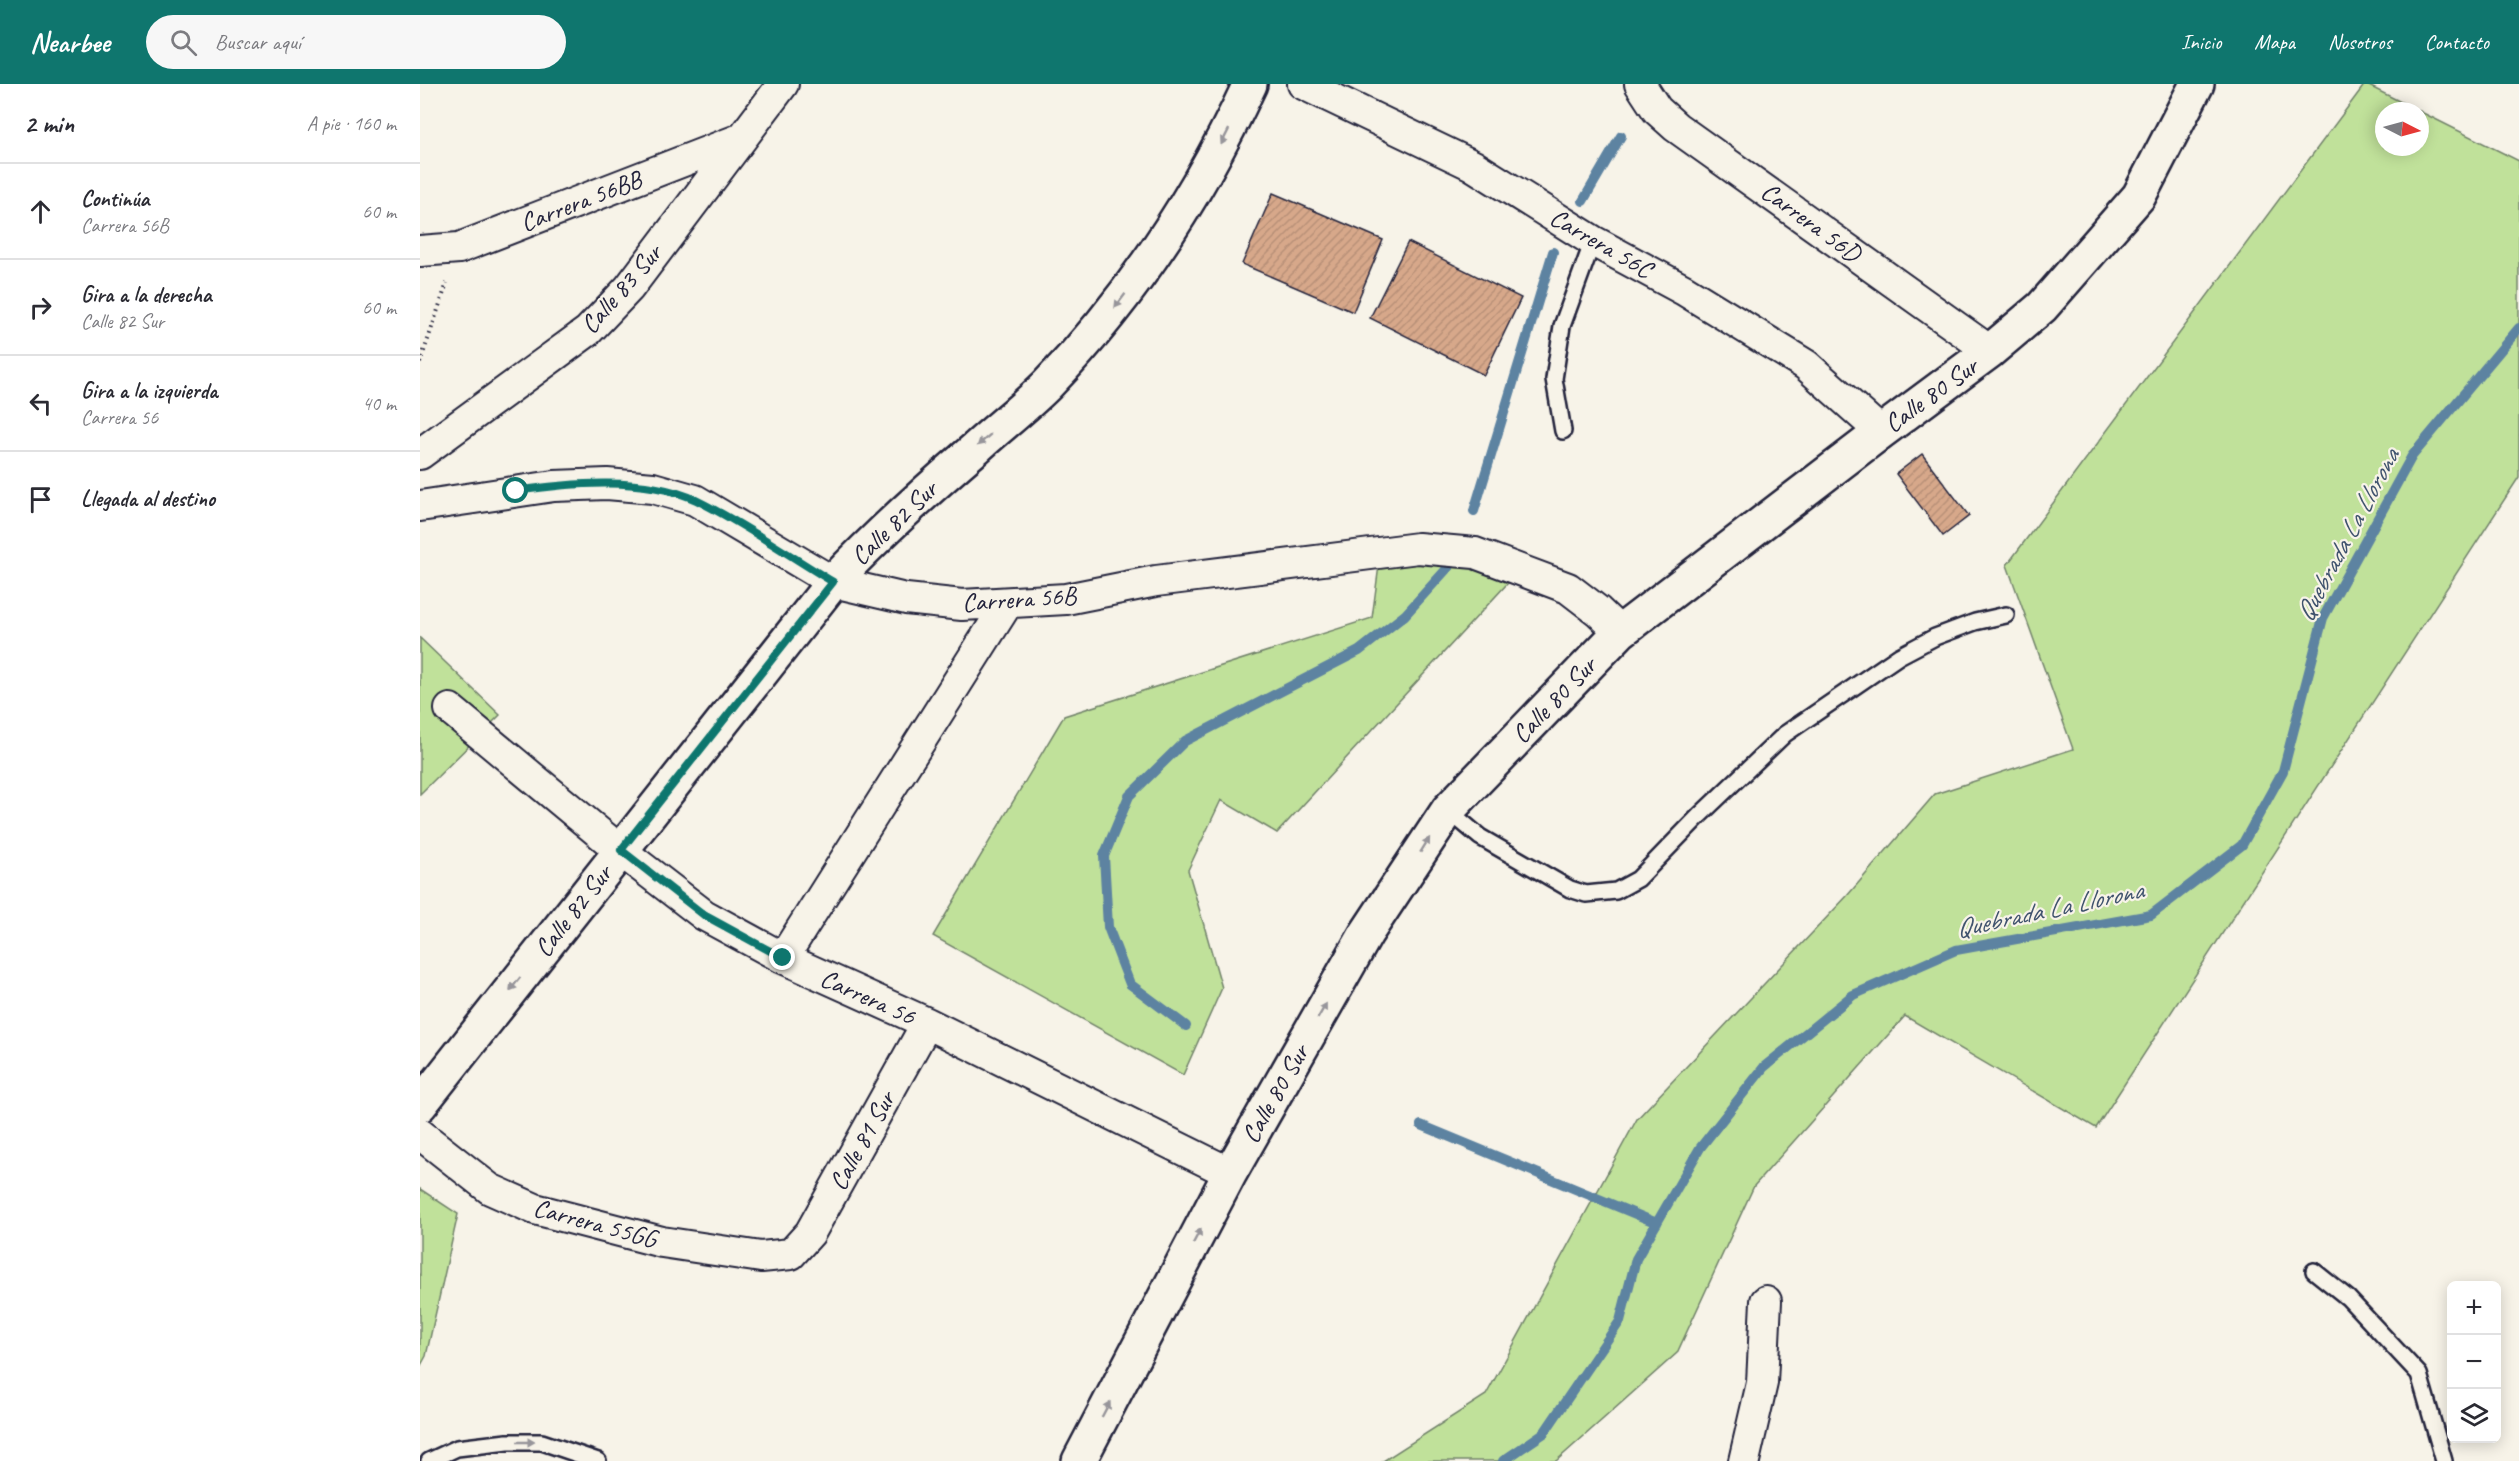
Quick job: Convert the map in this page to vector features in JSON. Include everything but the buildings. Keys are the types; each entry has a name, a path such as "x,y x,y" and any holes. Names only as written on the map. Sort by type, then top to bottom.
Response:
{"street":[{"name":"Calle 83 Sur","path":"420,454 588,331 629,288 783,84"},
{"name":"Calle 82 Sur","path":"420,1105 833,582 871,542 1046,386 1100,327 1150,261 1223,141 1250,84"},
{"name":"Carrera 56C","path":"1304,84 1472,165 1593,241 1684,290 1806,365 1881,432"},
{"name":"Carrera 56D","path":"1640,84 1657,110 1676,127 1990,351"},
{"name":"Calle 80 Sur","path":"1079,1461 1230,1173 1366,934 1448,810 1620,632 1990,351 2042,307 2139,196 2192,86"},
{"name":"Carrera 56BB","path":"420,250 459,248 740,139"},
{"name":"Carrera 56B","path":"420,506 554,486 607,484 653,488 695,500 833,582 906,599 962,606 1066,599 1156,581 1418,548 1475,553 1568,588 1598,610 1620,632"},
{"path":"783,958 1006,604"},
{"name":"Carrera 56","path":"450,709 704,915 783,958 927,1023 1230,1173"},
{"name":"Calle 81 Sur","path":"791,1254 810,1233 927,1023"},
{"name":"Carrera 55GG","path":"420,1134 490,1189 535,1209 594,1227 662,1242 761,1257 791,1254"},
{"path":"1744,1461 1762,1383 1766,1301"}],"lane":[{"path":"1563,431 1554,379 1562,326 1593,241"},
{"path":"1448,810 1480,837 1570,889 1586,894 1616,891 1638,879 1708,807 1785,734 1899,656 1955,630 2006,615"},
{"path":"2314,1271 2348,1298 2419,1374 2444,1461"},
{"path":"429,1461 457,1448 507,1442 542,1442 598,1461"}],"path":[{"path":"420,363 459,248"}],"green space":[{"path":"2365,84 2401,102 2375,102 2375,156 2429,156 2429,116 2519,161 2519,477 2096,1128 1905,1016 1754,1186 1677,1353 1556,1461 1383,1461 1486,1395 1637,1119 1847,896 1935,794 2073,749 2007,565"},
{"path":"1380,558 1518,572 1277,833 1221,800 1188,870 1222,988 1183,1075 933,936 1064,716 1372,618"},
{"path":"420,638 500,715 420,794"},
{"path":"420,1189 458,1214 426,1356 420,1367"}],"waterway":[{"path":"1583,201 1621,136"},
{"path":"1474,511 1553,252"},
{"name":"Quebrada La Llorona","path":"1503,1461 1544,1433 1620,1321 1636,1259 1700,1148 1764,1067 1853,995 1956,950 2151,915 2242,845 2283,771 2323,618 2412,456 2519,328"},
{"path":"1186,1026 1130,984 1108,927 1104,856 1129,796 1185,741 1359,651 1405,615 1453,562"},
{"path":"1421,1125 1657,1223"}],"route":[{"path":"516,491 554,486 607,484 653,488 695,500 833,582 621,850 704,915 783,958"}]}
